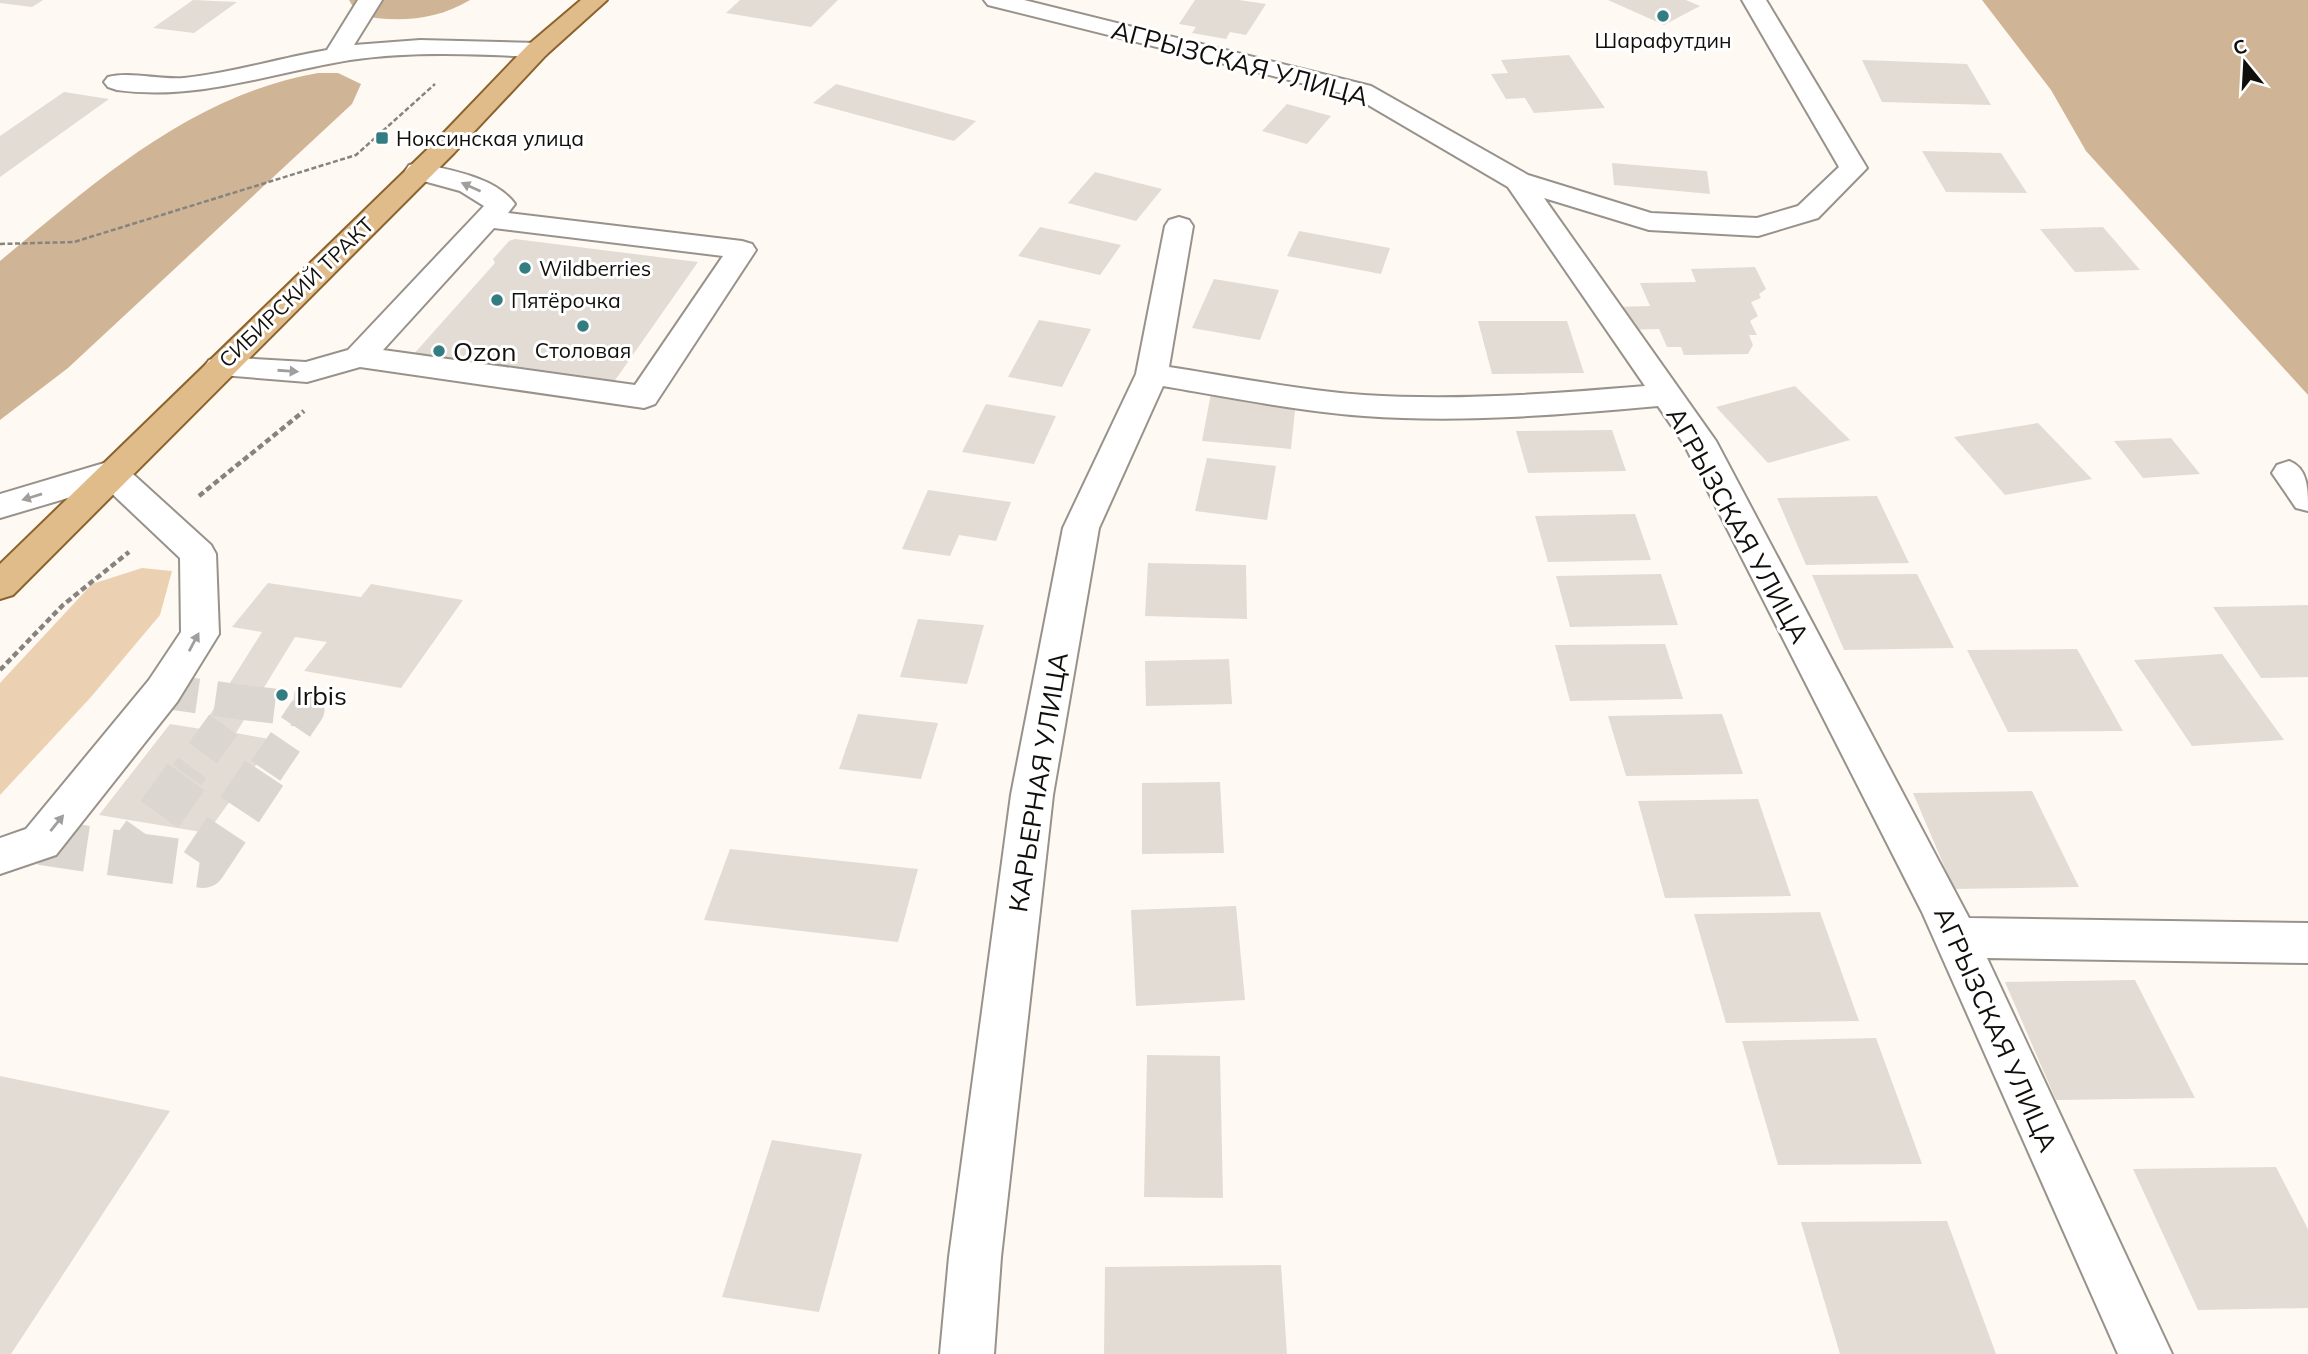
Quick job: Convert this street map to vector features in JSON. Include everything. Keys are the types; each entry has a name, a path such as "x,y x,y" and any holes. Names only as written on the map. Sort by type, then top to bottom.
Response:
{"main road":[{"name":"СИБИРСКИЙ ТРАКТ","path":"0,586 111,473 419,171 537,50 595,0"}],"street":[{"path":"337,55 349,32 363,19 370,0"},
{"name":"АГРЫЗСКАЯ УЛИЦА","path":"996,0 1362,91 1518,181 1699,441 1940,904 2144,1354"},
{"path":"1518,181 1649,221 1758,227 1808,212 1853,168 1754,0"},
{"path":"117,82 139,87 197,83 337,55 446,45 537,50"},
{"path":"359,357 501,204 470,185 419,171"},
{"path":"220,367 307,372 359,357 644,397 742,250 487,219"},
{"name":"КАРЬЕРНАЯ УЛИЦА","path":"967,1354 975,1257 1032,795 1081,528 1152,374 1179,226"},
{"path":"1152,374 1279,394 1388,407 1527,407 1667,395"},
{"path":"0,506 111,473 198,554 200,634 163,691 41,842 0,856"},
{"path":"1955,938 2308,943"}],"path":[{"path":"0,244 74,242 356,155 477,47"}],"shaded area":[{"path":"349,0 470,0 429,16 387,19 358,15"},
{"path":"1982,0 2308,0 2308,395 2086,151 2051,90"},
{"path":"318,73 338,73 361,84 352,104 68,368 0,420 0,261 109,173 187,121 272,84"},
{"path":"142,568 172,571 160,615 91,697 0,795 0,683 92,584"}],"building":[{"path":"0,0 43,0 32,7 0,3"},
{"path":"193,0 237,2 194,33 153,28"},
{"path":"740,0 838,0 811,27 726,13"},
{"path":"1195,0 1239,0 1266,4 1246,35 1230,32 1226,39 1192,33 1196,27 1179,24"},
{"name":"Шарафутдин","path":"1608,0 1686,0 1700,6 1664,25"},
{"path":"1569,55 1605,108 1534,113 1525,98 1506,99 1491,74 1508,73 1501,60"},
{"path":"1862,60 1967,64 1991,105 1882,102"},
{"path":"836,84 976,121 954,141 813,103"},
{"path":"64,92 109,99 0,177 0,136"},
{"path":"1287,104 1331,116 1307,144 1262,131"},
{"path":"1922,151 2001,153 2027,193 1946,192"},
{"path":"1612,163 1707,171 1710,194 1614,185"},
{"path":"1095,172 1162,189 1136,221 1068,203"},
{"path":"1040,227 1121,245 1100,275 1018,256"},
{"path":"2103,227 2140,270 2075,272 2040,229"},
{"path":"1299,231 1390,248 1381,274 1287,256"},
{"path":"515,239 698,262 611,386 412,356 495,263 493,259 509,241"},
{"path":"1755,267 1766,289 1759,294 1761,298 1751,302 1758,316 1750,321 1757,335 1749,335 1753,345 1748,354 1684,355 1681,347 1667,347 1659,329 1627,330 1614,307 1650,306 1640,283 1696,282 1691,269"},
{"path":"1214,279 1279,290 1260,340 1192,328"},
{"path":"1039,320 1091,329 1062,387 1008,377"},
{"path":"1478,321 1567,321 1584,373 1492,374"},
{"path":"1795,386 1850,440 1768,463 1716,407"},
{"path":"1211,393 1296,401 1291,449 1202,441"},
{"path":"986,404 1056,416 1034,464 962,452"},
{"path":"2038,423 2092,479 2005,495 1954,437"},
{"path":"1612,430 1626,471 1528,473 1516,431"},
{"path":"2171,438 2200,474 2143,478 2114,441"},
{"path":"1207,458 1276,466 1267,520 1195,511"},
{"path":"928,490 1011,502 996,541 959,535 950,556 902,549"},
{"path":"1877,496 1909,563 1806,565 1777,498"},
{"path":"1635,514 1651,560 1548,562 1535,516"},
{"path":"1148,563 1246,565 1247,619 1145,616"},
{"path":"1661,574 1678,625 1570,627 1556,576"},
{"path":"1917,574 1954,648 1844,650 1812,575"},
{"path":"268,583 361,597 371,584 463,600 401,688 304,671 327,642 295,637 236,733 274,740 207,833 99,815 170,724 201,729 262,632 232,627"},
{"path":"2308,605 2308,677 2261,678 2213,607"},
{"path":"918,619 984,625 967,684 900,677"},
{"path":"1665,644 1683,699 1570,701 1555,645"},
{"path":"2077,649 2123,731 2008,732 1967,650"},
{"path":"2222,654 2284,740 2192,746 2134,660"},
{"path":"1229,659 1232,704 1146,706 1145,661"},
{"path":"858,714 938,723 921,779 839,769"},
{"path":"1722,714 1743,774 1626,776 1608,716"},
{"path":"1220,782 1224,853 1142,854 1142,783"},
{"path":"2032,791 2079,887 1954,889 1913,793"},
{"path":"1758,799 1791,896 1665,898 1638,801"},
{"path":"730,849 918,869 898,942 704,920"},
{"path":"1236,906 1245,1000 1136,1006 1131,910"},
{"path":"1820,912 1859,1021 1726,1023 1694,914"},
{"path":"2135,980 2195,1098 2056,1100 2005,982"},
{"path":"1876,1038 1922,1164 1778,1165 1742,1041"},
{"path":"1147,1055 1220,1056 1223,1198 1144,1197"},
{"path":"0,1076 170,1111 11,1354 0,1354"},
{"path":"772,1140 862,1154 819,1312 722,1297"},
{"path":"2276,1167 2308,1229 2308,1308 2198,1310 2133,1169"},
{"path":"1947,1221 1996,1354 1840,1354 1801,1222"},
{"path":"1281,1265 1287,1354 1104,1354 1105,1267"}],"tunnel":[{"path":"163,691 240,702"},
{"path":"187,775 240,702"},
{"path":"240,702 307,710 263,775"},
{"path":"130,855 189,773"},
{"path":"130,855 203,865 264,773"},
{"path":"41,842 130,855"}],"place":[{"name":"Шарафутдин","path":"1663,16"},
{"name":"Ноксинская улица","path":"382,138"},
{"name":"Wildberries","path":"525,268"},
{"name":"Пятёрочка","path":"497,300"},
{"name":"Столовая","path":"583,326"},
{"name":"Ozon","path":"439,351"},
{"name":"Irbis","path":"282,695"}]}
